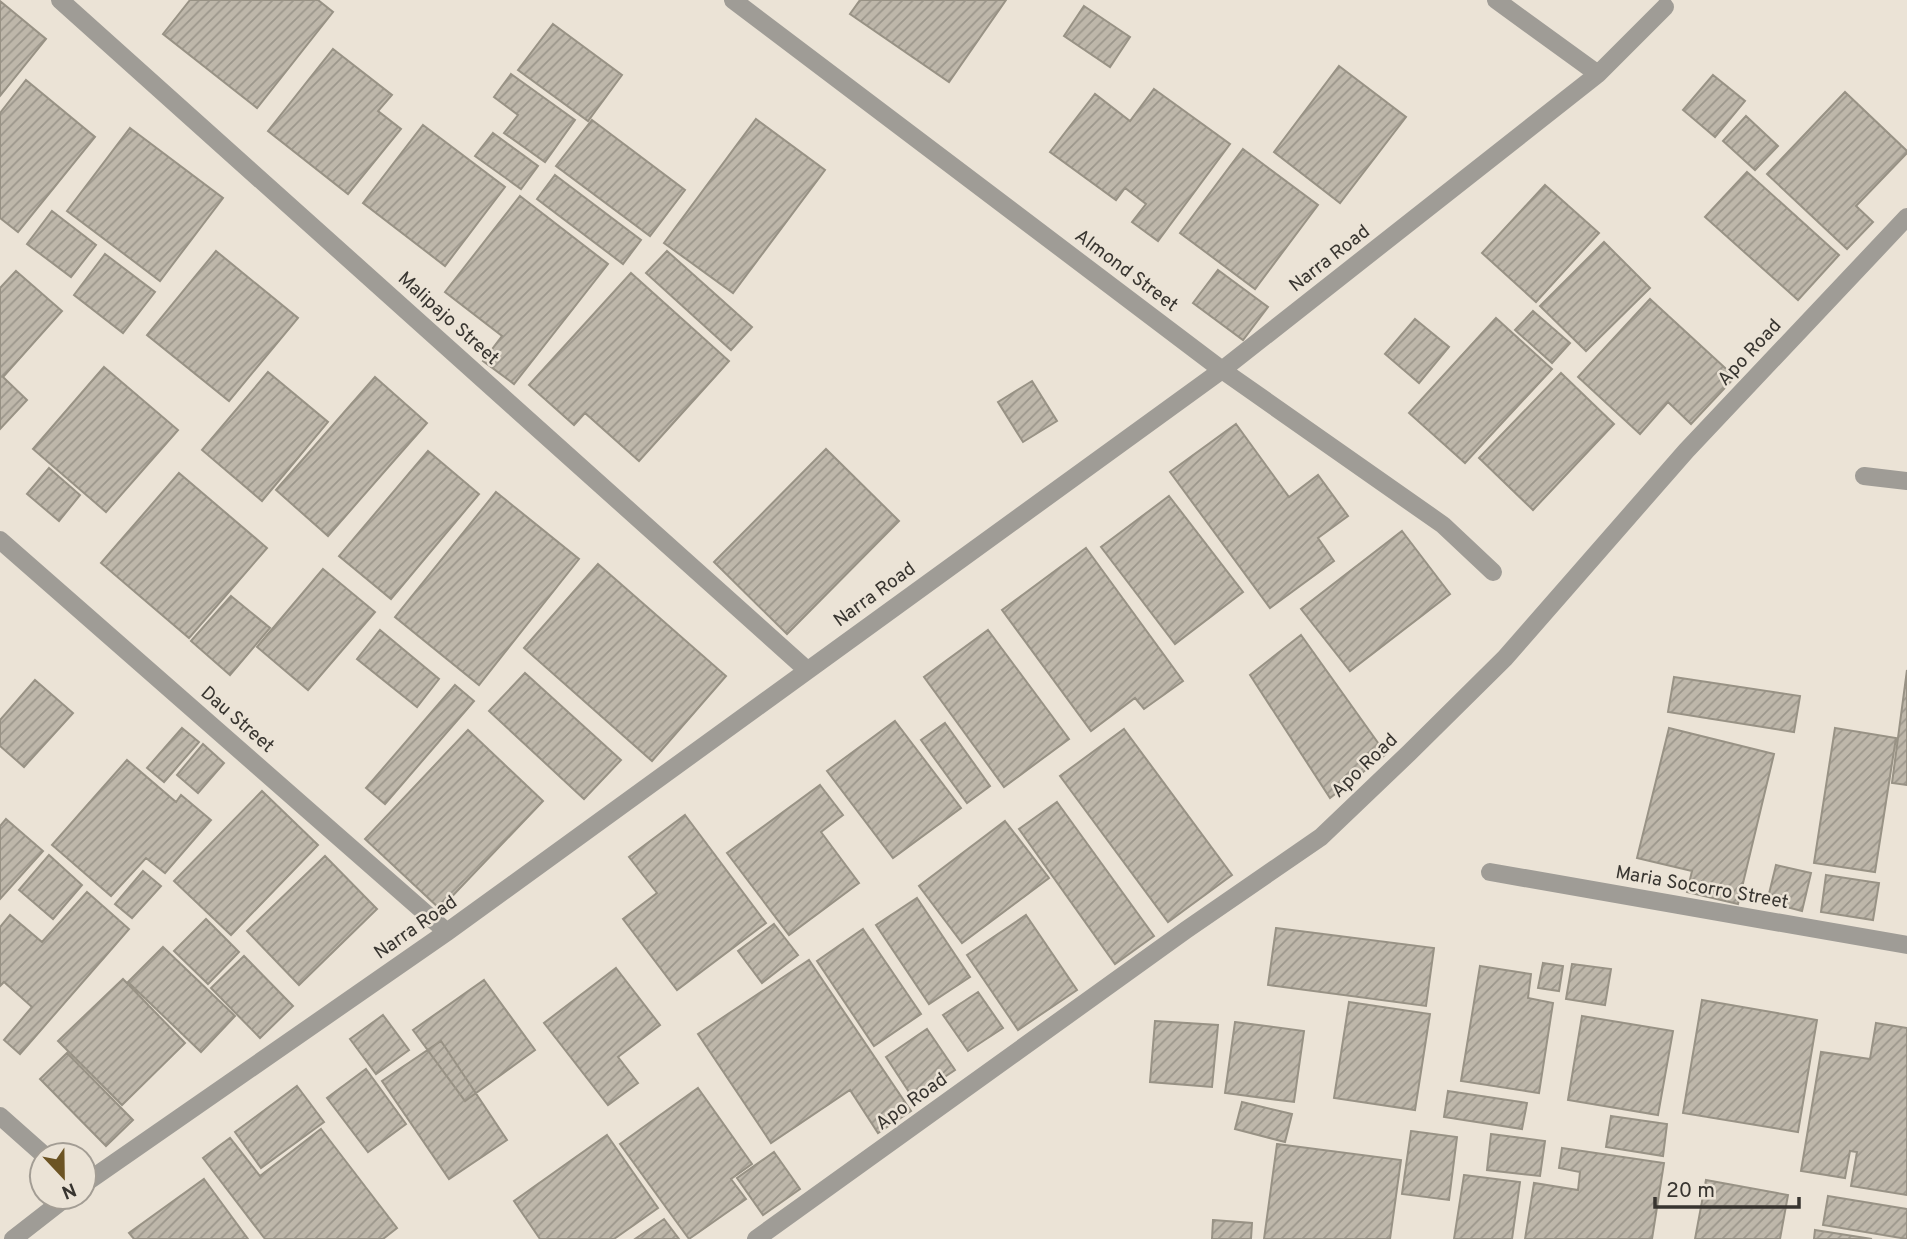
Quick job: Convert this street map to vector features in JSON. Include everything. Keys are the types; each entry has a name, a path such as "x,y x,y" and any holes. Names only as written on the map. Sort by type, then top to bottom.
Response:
{"street":[{"name":"Malipajo Street","path":"60,0 807,670"},
{"name":"Almond Street","path":"733,0 1222,370 1443,525 1493,572"},
{"path":"1496,0 1598,74"},
{"name":"Narra Road","path":"98,1174 447,932 1222,370 1598,74 1665,7"},
{"name":"Apo Road","path":"757,1239 1321,837 1505,658 1686,452 1907,217"},
{"path":"1864,476 1907,481"},
{"name":"Dau Street","path":"0,540 447,932"},
{"name":"Maria Socorro Street","path":"1490,872 1907,945"},
{"path":"0,1116 28,1141"},
{"path":"13,1239 49,1211"}],"building":[{"path":"190,0 318,0 333,12 257,108 163,34"},
{"path":"860,0 1006,0 949,82 850,14"},
{"path":"0,1 46,39 0,96"},
{"path":"1084,6 1130,37 1110,67 1064,36"},
{"path":"553,24 622,75 588,121 518,70"},
{"path":"333,49 392,95 378,111 401,129 348,194 268,131"},
{"path":"1339,66 1406,117 1340,203 1274,152"},
{"path":"511,74 575,120 545,162 504,133 518,115 494,97"},
{"path":"1713,75 1745,101 1715,137 1683,110"},
{"path":"26,80 95,137 18,232 0,218 0,113"},
{"path":"1154,89 1230,144 1158,241 1132,222 1146,204 1125,188 1116,200 1050,152 1095,94 1130,121"},
{"path":"1845,92 1907,151 1856,206 1873,222 1847,249 1767,174"},
{"path":"1746,116 1778,146 1755,170 1723,141"},
{"path":"756,119 825,170 733,293 664,243"},
{"path":"592,120 685,190 650,236 556,166"},
{"path":"423,125 505,187 445,266 363,203"},
{"path":"130,128 223,198 160,281 67,211"},
{"path":"493,133 538,166 521,189 475,156"},
{"path":"1243,149 1318,205 1255,289 1180,233"},
{"path":"1747,172 1839,255 1798,300 1705,217"},
{"path":"555,175 641,240 623,264 537,199"},
{"path":"1545,185 1599,233 1536,302 1482,253"},
{"path":"520,196 608,264 514,384 483,361 502,336 445,292"},
{"path":"52,211 96,245 71,277 27,244"},
{"path":"1604,242 1650,288 1586,351 1540,306"},
{"path":"216,251 298,318 229,401 147,335"},
{"path":"667,251 752,327 731,350 646,273"},
{"path":"105,254 155,292 123,333 74,295"},
{"path":"1218,270 1268,307 1243,340 1193,303"},
{"path":"16,271 62,311 3,377 27,400 0,429 0,288"},
{"path":"631,273 729,361 639,461 585,413 574,425 529,385"},
{"path":"1650,299 1735,377 1691,424 1668,402 1640,434 1578,377"},
{"path":"1533,311 1570,343 1552,363 1515,330"},
{"path":"1496,318 1552,369 1465,463 1409,413"},
{"path":"1415,319 1449,347 1419,383 1385,354"},
{"path":"104,367 178,430 106,512 33,449"},
{"path":"268,372 328,422 262,501 202,450"},
{"path":"1561,373 1614,424 1533,510 1479,458"},
{"path":"375,377 427,423 328,536 276,490"},
{"path":"1032,381 1057,421 1023,442 998,402"},
{"path":"1236,424 1289,497 1318,475 1348,516 1318,538 1334,561 1270,608 1170,472"},
{"path":"826,449 899,521 787,634 714,562"},
{"path":"428,451 479,494 391,599 339,556"},
{"path":"49,468 80,495 59,521 27,494"},
{"path":"179,473 267,548 189,638 101,563"},
{"path":"496,492 579,559 479,685 395,617"},
{"path":"1169,496 1243,592 1175,644 1101,547"},
{"path":"1402,531 1450,594 1350,671 1301,609"},
{"path":"1086,548 1183,681 1144,709 1135,698 1091,731 1002,610"},
{"path":"598,564 726,676 652,761 524,648"},
{"path":"323,569 375,612 308,690 257,647"},
{"path":"231,596 270,628 230,675 191,641"},
{"path":"380,630 439,679 417,707 357,659"},
{"path":"988,630 1069,739 1004,787 924,677"},
{"path":"1301,635 1386,754 1330,798 1250,675"},
{"path":"1907,670 1907,785 1892,783"},
{"path":"525,673 621,760 584,799 489,711"},
{"path":"1674,677 1800,696 1794,732 1668,712"},
{"path":"35,680 73,713 24,767 0,746 0,720"},
{"path":"455,685 474,701 385,804 366,788"},
{"path":"895,721 961,808 893,858 827,771"},
{"path":"945,723 990,786 967,803 921,740"},
{"path":"182,728 199,742 164,782 147,768"},
{"path":"1669,728 1774,754 1738,904 1687,892 1692,871 1637,858"},
{"path":"1835,728 1896,738 1875,872 1814,863"},
{"path":"1124,729 1232,875 1168,922 1060,776"},
{"path":"468,730 543,801 440,909 365,839"},
{"path":"203,744 224,763 198,793 177,775"},
{"path":"127,760 176,802 181,795 211,820 165,873 146,858 111,896 52,845"},
{"path":"820,785 843,815 821,832 859,883 789,935 727,853"},
{"path":"262,791 318,845 231,935 174,881"},
{"path":"1057,802 1154,936 1115,964 1019,829"},
{"path":"685,815 766,923 677,990 623,919 657,893 629,857"},
{"path":"6,819 43,851 0,899 0,826"},
{"path":"1005,821 1049,878 962,943 919,886"},
{"path":"49,855 82,885 53,919 19,890"},
{"path":"325,856 377,909 299,985 247,931"},
{"path":"1776,865 1811,873 1802,911 1767,902"},
{"path":"143,871 161,886 132,918 115,904"},
{"path":"1826,875 1879,883 1873,920 1821,912"},
{"path":"87,892 129,929 20,1054 4,1040 32,1007 4,982 0,986 0,927 10,915 42,942"},
{"path":"917,898 970,977 929,1004 876,925"},
{"path":"1026,915 1077,990 1018,1030 967,955"},
{"path":"206,919 239,952 208,984 174,951"},
{"path":"774,924 798,955 762,983 738,951"},
{"path":"1276,928 1434,948 1426,1006 1268,985"},
{"path":"863,929 921,1014 874,1046 817,961"},
{"path":"163,947 235,1016 201,1052 128,982"},
{"path":"244,956 293,1006 260,1038 211,988"},
{"path":"809,960 911,1111 878,1133 850,1090 771,1143 698,1034"},
{"path":"1543,963 1563,966 1559,991 1538,988"},
{"path":"1572,964 1611,969 1605,1005 1566,999"},
{"path":"1480,966 1531,974 1528,998 1553,1003 1539,1093 1461,1081"},
{"path":"616,968 660,1025 618,1057 638,1083 608,1105 544,1023"},
{"path":"123,979 185,1043 122,1105 58,1041"},
{"path":"484,980 535,1050 465,1101 413,1030"},
{"path":"978,992 1003,1028 968,1051 943,1015"},
{"path":"1702,1000 1817,1020 1798,1132 1683,1113"},
{"path":"1349,1002 1430,1014 1415,1110 1334,1098"},
{"path":"383,1015 409,1050 376,1074 350,1039"},
{"path":"1582,1016 1673,1031 1658,1115 1568,1100"},
{"path":"1155,1021 1218,1025 1212,1087 1150,1082"},
{"path":"1235,1022 1304,1031 1294,1102 1225,1093"},
{"path":"1876,1023 1907,1028 1907,1195 1851,1186 1857,1152 1850,1151 1845,1178 1801,1171 1821,1052 1870,1059"},
{"path":"927,1029 955,1070 913,1098 886,1057"},
{"path":"441,1041 507,1140 449,1179 382,1081"},
{"path":"67,1053 133,1120 106,1146 40,1079"},
{"path":"366,1069 406,1124 368,1152 327,1098"},
{"path":"297,1086 324,1122 261,1168 235,1132"},
{"path":"698,1088 752,1164 731,1179 746,1199 689,1239 620,1144"},
{"path":"1448,1091 1527,1103 1522,1129 1444,1117"},
{"path":"1242,1102 1292,1114 1285,1142 1235,1129"},
{"path":"1611,1116 1667,1124 1663,1156 1606,1147"},
{"path":"321,1129 397,1228 383,1239 265,1239 203,1158 230,1138 260,1176"},
{"path":"1411,1131 1457,1137 1449,1200 1402,1194"},
{"path":"1491,1134 1545,1141 1540,1176 1487,1170"},
{"path":"607,1135 658,1208 614,1239 540,1239 514,1201"},
{"path":"1277,1144 1401,1160 1390,1239 1264,1239"},
{"path":"1562,1148 1664,1163 1652,1239 1525,1239 1534,1183 1578,1190 1580,1172 1559,1168"},
{"path":"774,1152 800,1189 763,1215 737,1178"},
{"path":"1464,1175 1520,1182 1512,1239 1454,1239"},
{"path":"204,1179 248,1239 134,1239 129,1233"},
{"path":"1706,1180 1788,1195 1780,1239 1695,1239"},
{"path":"1828,1196 1907,1209 1907,1239 1823,1225"},
{"path":"664,1219 679,1239 635,1239"},
{"path":"1213,1220 1252,1223 1251,1239 1212,1239"},
{"path":"1815,1230 1872,1239 1814,1239"}]}
